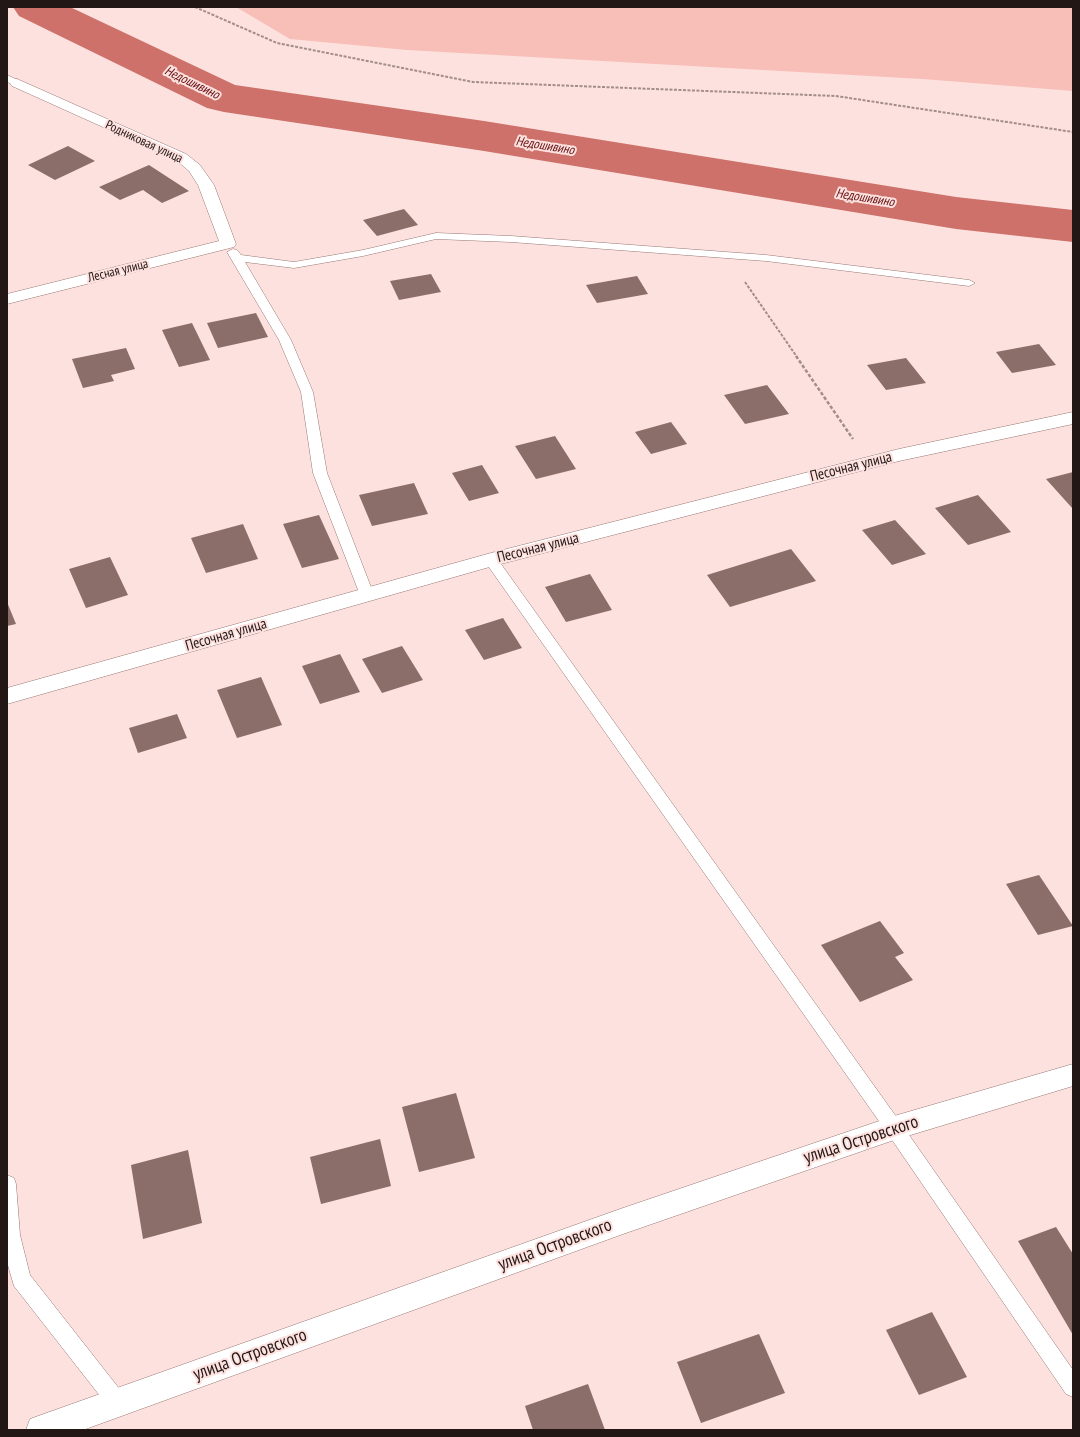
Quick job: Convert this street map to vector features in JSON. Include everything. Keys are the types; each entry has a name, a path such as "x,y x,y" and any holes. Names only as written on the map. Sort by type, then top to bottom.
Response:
{"street":[{"name":"Родниковая улица","path":"12,81 181,157 195,168 206,185 232,251"},
{"name":"Лесная улица","path":"7,299 232,251"},
{"name":"Песочная улица","path":"7,696 491,560 870,462 1073,418"},
{"name":"улица Островского","path":"42,1430 623,1221 894,1128 1073,1075"}],"lane":[{"path":"232,251 294,265 363,253 436,236 511,239 774,259 968,283"},
{"path":"232,251 285,340 307,392 320,473 367,595"},
{"path":"491,560 894,1128 1073,1387"},
{"path":"7,1184 10,1235 22,1279 118,1402"}],"path":[{"path":"195,7 277,43 473,82 836,96 1073,132"},
{"path":"726,255 870,462"}],"shaded area":[{"path":"236,7 1073,7 1073,91 923,79 407,50 290,39"}],"building":[{"path":"68,146 95,161 55,180 28,165"},
{"path":"149,165 189,191 162,203 143,190 120,200 99,187"},
{"path":"404,209 418,225 377,236 363,220"},
{"path":"431,274 441,292 399,300 390,281"},
{"path":"637,276 648,294 597,303 586,285"},
{"path":"256,313 268,337 218,348 207,323"},
{"path":"192,323 210,360 179,367 162,330"},
{"path":"1039,344 1056,365 1012,373 996,352"},
{"path":"126,348 135,369 111,375 114,381 83,388 72,359"},
{"path":"906,358 926,383 886,390 867,365"},
{"path":"767,385 789,414 745,424 724,395"},
{"path":"671,422 687,444 651,454 635,432"},
{"path":"555,436 576,469 536,479 515,446"},
{"path":"482,465 499,493 469,501 452,473"},
{"path":"1073,472 1073,509 1046,479"},
{"path":"414,483 428,514 372,526 359,495"},
{"path":"978,495 1011,532 968,545 935,508"},
{"path":"319,515 339,559 302,568 283,524"},
{"path":"895,520 926,554 892,565 862,530"},
{"path":"243,524 258,559 206,573 191,538"},
{"path":"791,549 816,581 730,607 707,575"},
{"path":"110,557 128,595 86,608 69,569"},
{"path":"590,574 612,610 566,622 545,587"},
{"path":"7,602 16,624 7,626"},
{"path":"503,618 522,648 484,660 465,630"},
{"path":"402,646 423,680 382,693 362,659"},
{"path":"340,654 360,692 320,704 302,666"},
{"path":"261,677 282,725 237,738 217,690"},
{"path":"177,714 187,738 138,753 129,728"},
{"path":"1039,875 1073,926 1038,935 1006,884"},
{"path":"880,921 904,953 895,957 913,980 860,1002 821,945"},
{"path":"456,1093 475,1158 419,1172 402,1107"},
{"path":"380,1139 391,1186 321,1204 310,1157"},
{"path":"188,1150 202,1223 143,1239 131,1165"},
{"path":"1056,1227 1073,1254 1073,1335 1018,1241"},
{"path":"932,1312 967,1377 919,1395 886,1330"},
{"path":"759,1334 785,1393 701,1423 677,1362"},
{"path":"588,1384 605,1430 533,1430 525,1406"}],"waterway":[{"name":"Недошивино","path":"35,7 224,98 484,136 956,213 1073,226"}]}
